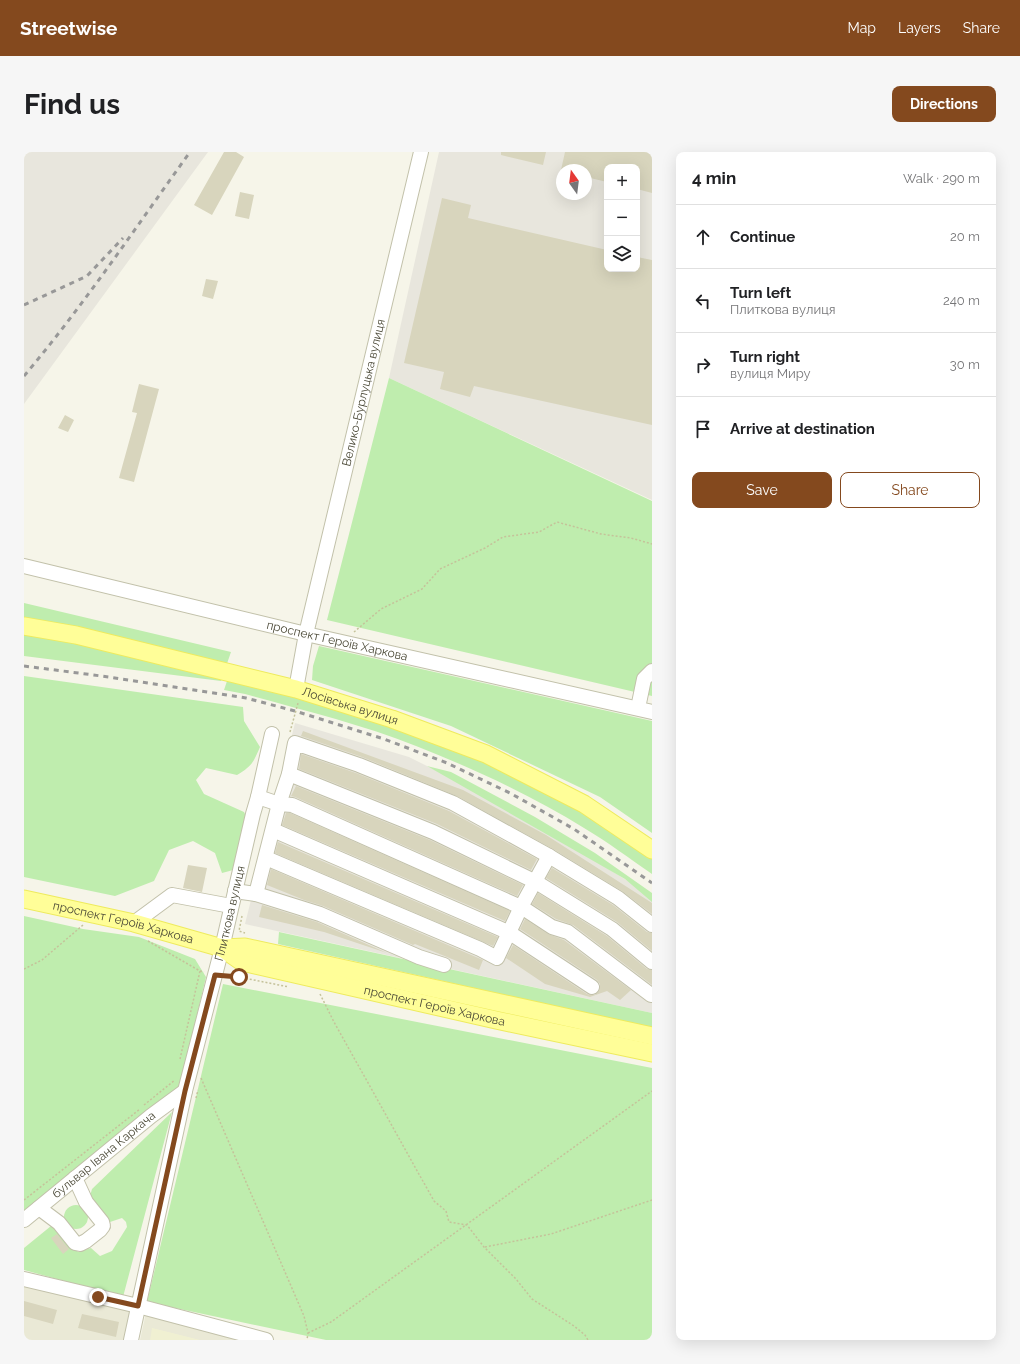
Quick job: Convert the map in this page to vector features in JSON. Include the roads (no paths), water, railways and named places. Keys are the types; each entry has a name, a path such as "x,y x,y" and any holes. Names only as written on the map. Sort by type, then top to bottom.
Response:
{"main road":[{"name":"Лосівська вулиця","path":"24,626 76,635 296,689 392,719 486,754 584,804 652,850"},
{"name":"проспект Героїв Харкова","path":"24,899 134,923 222,948 245,947 652,1036"},
{"name":"проспект Героїв Харкова","path":"222,948 242,962 496,1020 652,1053"}],"street":[{"name":"Велико-Бурлуцька вулиця","path":"306,634 421,152"},
{"name":"проспект Героїв Харкова","path":"24,566 306,634 652,712"},
{"path":"296,689 306,634"},
{"path":"638,708 644,679 652,671"},
{"name":"Плиткова вулиця","path":"131,1340 185,1091 219,977 222,948 231,906 272,734"},
{"path":"256,894 279,804 289,774 295,743 359,765 453,803 549,856 618,898 652,925"},
{"path":"289,774 433,832 536,882 612,929 652,962"},
{"path":"258,797 279,804 292,805 521,907 552,927 568,932 651,995"},
{"path":"273,830 510,933 592,987"},
{"path":"266,858 480,949 497,958 521,907 549,856"},
{"path":"235,891 256,894 320,914 419,957 444,965"},
{"path":"134,923 172,895 231,906"},
{"name":"бульвар Івана Каркача","path":"24,1220 151,1116 185,1091"},
{"path":"39,1208 59,1223 75,1243 80,1244 86,1241 100,1230 103,1226 102,1222 86,1202 75,1178"},
{"path":"24,1279 138,1306 266,1340"}],"railway":[{"path":"24,376 89,294 190,152"},
{"path":"24,305 87,276 123,238"},
{"path":"24,666 109,677 246,698 295,711 384,739 447,763 510,793 574,829 652,883"}]}
